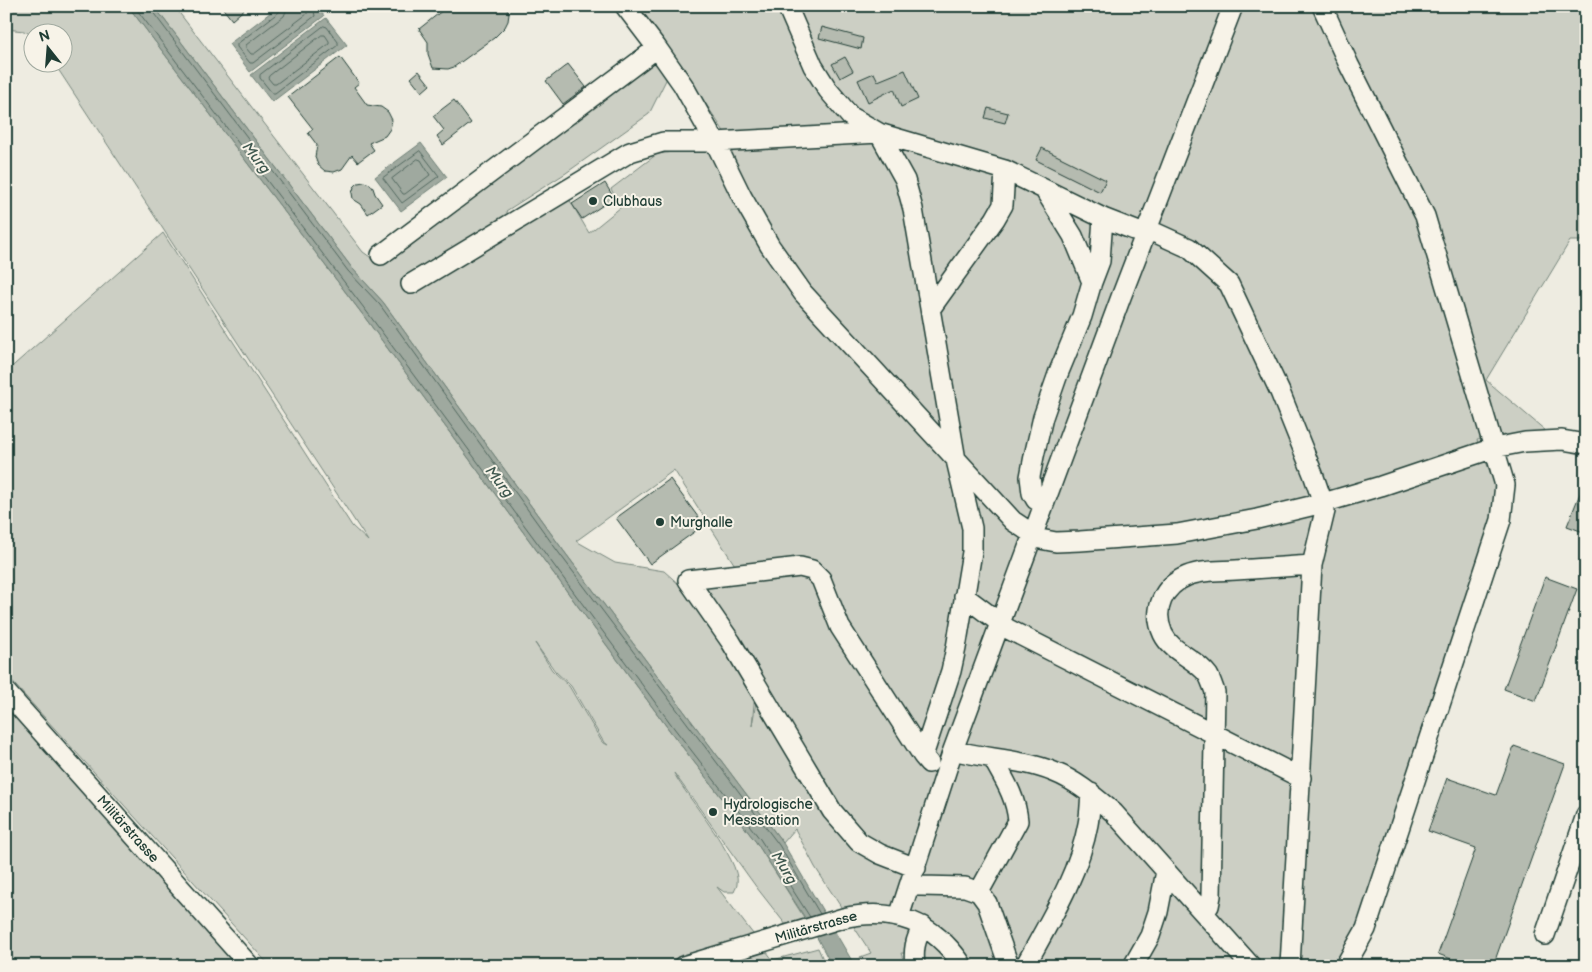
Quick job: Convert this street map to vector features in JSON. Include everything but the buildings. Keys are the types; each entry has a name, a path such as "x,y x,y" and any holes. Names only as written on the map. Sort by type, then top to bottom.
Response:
{"street":[{"path":"625,6 683,85 770,246 804,293 1013,521 1040,539 1064,542 1177,534 1257,519 1323,503 1381,486 1494,448 1525,442 1562,440 1586,444"},
{"path":"787,6 813,66 828,90 850,116 879,133 1005,170 1103,218 1139,232 1156,232 1189,248 1229,284 1280,392 1313,474 1325,512 1312,565 1290,966"},
{"path":"900,917 953,750 1044,503 1233,6"},
{"path":"1322,6 1349,65 1425,216 1505,485 1501,520 1366,929 1345,966"},
{"path":"381,255 657,48"},
{"path":"411,284 630,152 663,142 715,142 879,133"},
{"path":"879,133 904,180 913,209 956,460 972,528 972,552 951,671 923,756"},
{"path":"931,308 999,212 1002,206 1005,170"},
{"path":"1044,189 1073,236 1092,282"},
{"path":"1044,503 1036,500 1032,493 1030,477 1034,456 1043,416 1082,316 1100,261 1103,218"},
{"path":"1203,912 1209,906 1211,896 1215,692 1208,675 1194,662 1175,649 1163,635 1158,617 1160,599 1172,584 1188,575 1216,571 1312,565"},
{"path":"945,774 938,771 923,756 840,628 821,579 812,570 800,567 688,580 731,642 832,811 859,842 914,876 921,886 965,887 979,892 987,902 1010,966"},
{"path":"964,596 1000,624 1301,778"},
{"name":"Militärstrasse","path":"6,692 250,966"},
{"path":"953,750 993,759 1023,763 1055,772 1091,793 1114,813 1251,966"},
{"path":"979,892 1018,821 1017,807 1012,793 993,759"},
{"path":"1025,966 1058,905 1077,863 1088,824 1091,793"},
{"path":"1546,935 1586,815"},
{"path":"1133,966 1150,936 1158,912 1166,870"},
{"name":"Militärstrasse","path":"683,966 842,918 876,913 900,917 923,926 943,941 963,966"},
{"path":"915,966 914,947 923,926"}],"shaded area":[{"path":"6,6 128,6 363,315 670,731 756,842 805,919 786,925 674,773 722,845 736,873 737,885 734,892 724,892 717,887 773,960 818,948 826,966 270,966 6,675 6,372 163,233 352,526 368,541 60,72 72,72 72,22 22,22 22,31 6,29","holes":["535,643 555,671 571,686 603,741 608,745 602,742 569,686 552,670"]},
{"path":"154,6 174,6 363,252 380,264 648,63 657,64 667,78 649,114 566,173 506,211 513,222 569,199 589,233 621,207 611,189 657,154 690,150 725,133 682,68 635,6 1586,6 1586,241 1570,241 1486,380 1546,431 1477,440 1495,484 1495,519 1358,927 1331,966 920,966 921,954 901,953 905,966 864,966 860,957 871,953 815,867 795,829 783,843 563,550 383,302 352,268","holes":["674,470 738,570 696,584 760,678 752,726 755,693 682,587 664,571 615,563 576,541"]},
{"path":"6,701 241,966 6,966"}],"water":[{"name":"Murg","path":"128,6 154,6 352,268 383,302 563,550 783,843 855,966 832,966 813,930 756,842 670,731 363,315"},
{"path":"279,6 317,6 324,16 250,72 229,44"},
{"path":"326,18 347,45 272,102 251,75"},
{"path":"421,143 447,177 401,211 375,177"}],"place":[{"name":"Clubhaus","path":"593,201"},
{"name":"Murghalle","path":"660,522"},
{"name":"Hydrologische Messstation","path":"713,812"}]}
